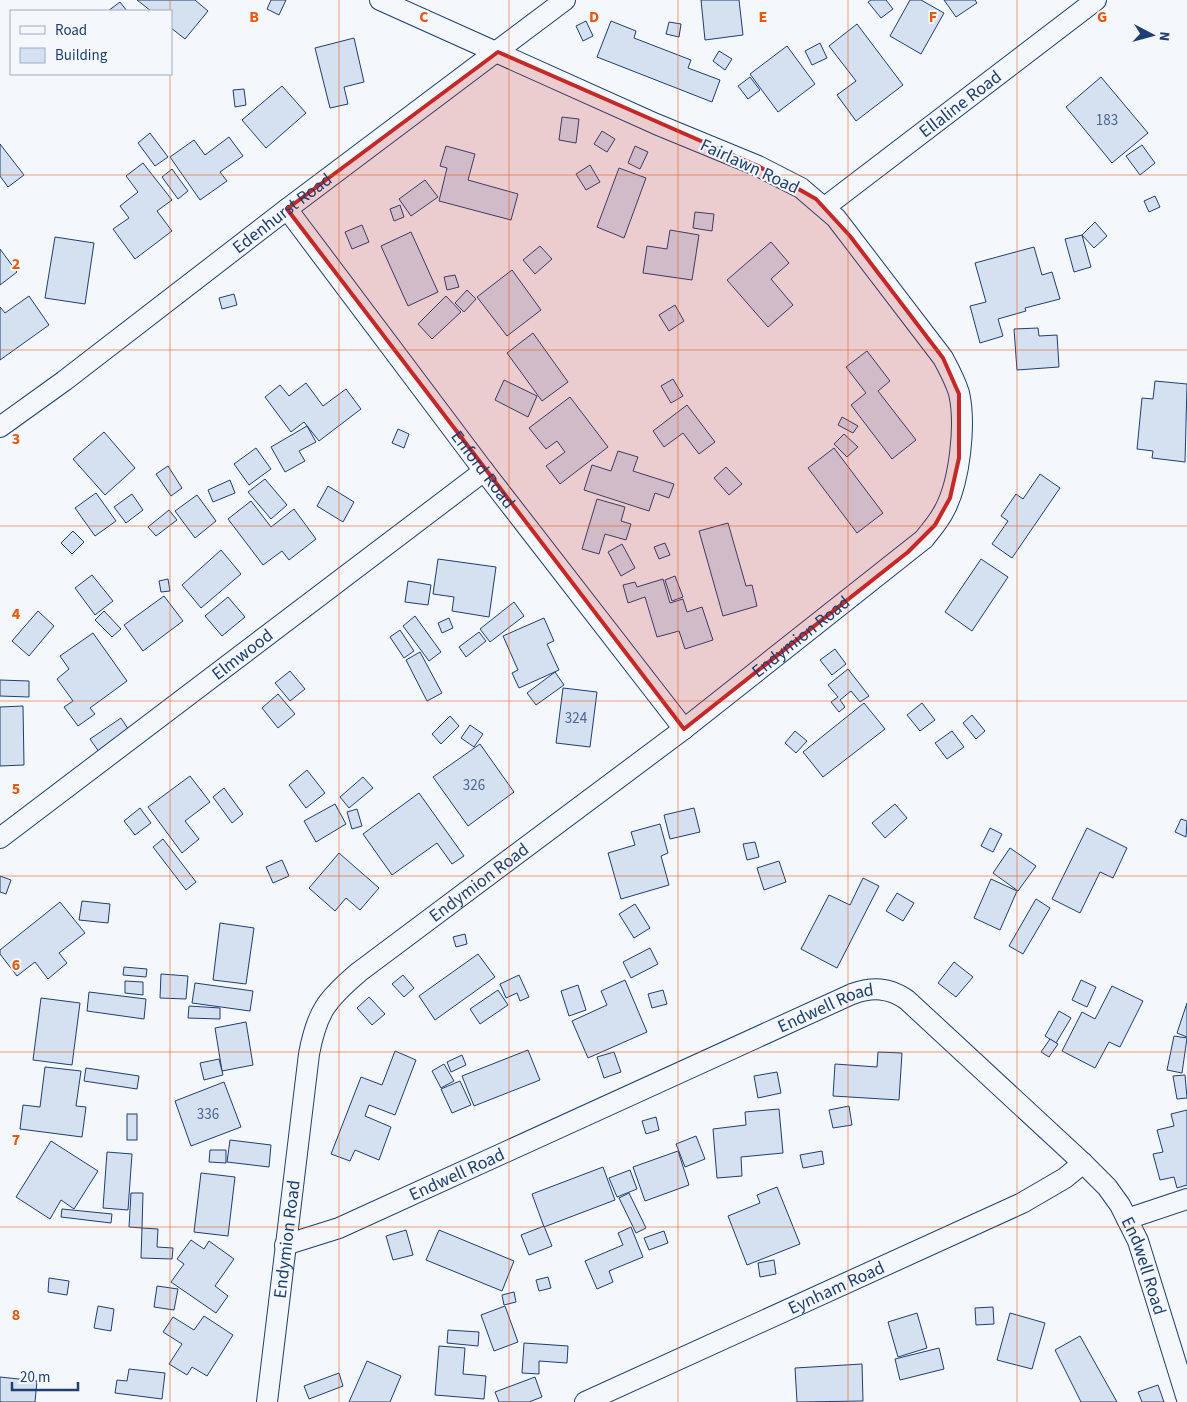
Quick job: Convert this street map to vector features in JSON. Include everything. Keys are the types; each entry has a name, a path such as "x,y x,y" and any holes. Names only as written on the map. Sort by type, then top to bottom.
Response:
{"street":[{"name":"Fairlawn Road","path":"380,0 656,124 785,178 825,207 850,236 942,358 952,376 959,394 961,436 954,480 945,510"},
{"name":"Edenhurst Road","path":"0,427 64,382 287,209 565,0"},
{"name":"Ellaline Road","path":"825,207 1096,0"},
{"name":"Enford Road","path":"287,209 484,471 684,729"},
{"name":"Elmwood","path":"0,838 484,471"},
{"name":"Endymion Road","path":"267,1402 309,1054 319,1016 329,999 367,966 684,729 908,552 930,532 945,510"},
{"name":"Endwell Road","path":"285,1245 338,1228 852,994 877,988 897,993 907,1000 1107,1187 1127,1219 1149,1272 1187,1399"},
{"name":"Eynham Road","path":"585,1402 1022,1203 1065,1178 1082,1163"},
{"path":"1127,1219 1187,1199"}],"highlighted area":[{"path":"498,52 758,166 816,199 850,236 943,358 959,394 959,458 950,498 935,525 908,552 684,729 287,209"}],"building":[{"path":"137,0 195,0 208,11 185,39 172,29 172,10 150,10"},
{"path":"271,0 286,0 279,15 267,9"},
{"path":"701,0 739,0 743,35 705,40"},
{"path":"871,0 886,0 893,9 881,18 868,2"},
{"path":"910,0 921,0 944,13 921,54 890,36"},
{"path":"944,0 975,0 977,3 956,17"},
{"path":"120,2 126,10 109,10"},
{"path":"586,21 593,36 583,41 576,26"},
{"path":"611,21 636,31 634,38 691,60 688,68 720,80 712,102 597,57"},
{"path":"669,22 681,24 679,37 666,34"},
{"path":"857,24 903,85 856,121 837,95 856,81 829,46"},
{"path":"354,38 364,82 344,87 348,104 330,108 315,48"},
{"path":"820,43 827,58 812,65 805,51"},
{"path":"787,46 815,84 778,112 750,74"},
{"path":"719,51 732,59 725,70 713,61"},
{"path":"750,77 760,90 748,99 738,86"},
{"path":"1101,77 1148,133 1112,163 1066,107"},
{"path":"282,86 306,113 266,148 242,120"},
{"path":"244,89 246,105 235,107 233,90"},
{"path":"562,117 579,119 576,143 559,140"},
{"path":"602,131 615,139 607,152 594,144"},
{"path":"150,133 168,157 155,166 138,143"},
{"path":"229,137 243,156 220,172 227,181 200,200 170,157 194,140 205,155"},
{"path":"0,144 24,175 8,187 0,176"},
{"path":"1142,145 1155,163 1140,175 1126,156"},
{"path":"446,146 475,154 468,180 518,194 511,220 439,201 447,168 440,166"},
{"path":"635,146 648,152 640,169 628,163"},
{"path":"143,163 172,200 157,211 172,231 135,259 113,229 129,218 120,206 138,192 126,176"},
{"path":"590,165 600,182 586,190 576,174"},
{"path":"619,168 646,178 624,238 597,227"},
{"path":"172,169 188,191 178,199 162,177"},
{"path":"425,180 438,197 411,216 399,199"},
{"path":"1155,196 1160,207 1149,212 1144,201"},
{"path":"400,205 404,217 394,221 390,209"},
{"path":"695,212 714,214 712,231 693,228"},
{"path":"1095,222 1107,236 1094,248 1082,235"},
{"path":"362,225 369,242 352,249 345,232"},
{"path":"670,230 699,235 692,280 643,273 647,246 667,249"},
{"path":"411,232 438,292 408,306 381,246"},
{"path":"1082,235 1091,267 1074,272 1065,239"},
{"path":"55,237 94,243 85,304 45,298"},
{"path":"771,242 789,263 771,279 793,305 768,327 727,280"},
{"path":"540,246 552,259 535,274 523,260"},
{"path":"1034,247 1042,275 1052,272 1060,299 1025,308 1026,311 998,319 1003,336 980,343 970,306 986,302 975,263"},
{"path":"0,249 17,272 0,285"},
{"path":"512,270 541,310 507,336 477,297"},
{"path":"455,275 459,287 447,290 444,277"},
{"path":"467,290 476,299 464,312 455,303"},
{"path":"234,294 237,305 222,309 219,298"},
{"path":"29,296 49,325 0,360 0,307 5,313"},
{"path":"446,296 461,312 432,339 418,324"},
{"path":"675,305 684,321 669,331 659,315"},
{"path":"1038,328 1039,336 1057,335 1059,367 1017,370 1014,329"},
{"path":"533,333 568,382 542,401 507,353"},
{"path":"867,351 890,381 878,391 916,440 892,459 851,405 866,393 846,367"},
{"path":"673,379 683,396 671,403 661,386"},
{"path":"504,380 537,396 528,417 495,400"},
{"path":"1155,381 1187,384 1185,462 1152,458 1153,451 1137,449 1142,398 1153,399"},
{"path":"306,383 323,406 346,389 361,409 319,441 304,422 291,432 265,397 280,385 289,396"},
{"path":"570,397 608,447 560,484 546,466 565,452 557,441 546,449 529,428"},
{"path":"687,405 715,442 699,454 683,433 664,447 653,431"},
{"path":"842,417 858,426 853,433 838,425"},
{"path":"307,426 316,442 299,451 305,461 285,472 271,447"},
{"path":"398,429 409,434 404,448 392,443"},
{"path":"104,432 135,468 105,495 73,459"},
{"path":"844,434 858,447 847,457 834,444"},
{"path":"256,448 271,469 249,485 234,464"},
{"path":"834,448 883,513 857,533 808,468"},
{"path":"618,451 638,457 633,471 674,484 669,498 655,493 649,511 584,490 592,465 611,471"},
{"path":"168,466 182,488 171,496 156,474"},
{"path":"726,467 742,484 729,495 714,478"},
{"path":"1040,474 1060,488 1012,558 992,544 1008,521 1001,516 1016,494 1023,499"},
{"path":"265,479 287,505 271,519 248,492"},
{"path":"230,480 235,493 213,502 208,490"},
{"path":"328,486 354,502 343,522 317,506"},
{"path":"96,493 116,521 95,536 75,508"},
{"path":"132,494 143,510 126,523 114,507"},
{"path":"197,495 216,521 195,538 175,511"},
{"path":"597,499 625,507 621,521 631,524 626,540 605,534 599,554 582,549"},
{"path":"251,501 271,527 294,509 316,539 289,560 282,551 263,565 228,519"},
{"path":"169,510 177,520 156,536 148,527"},
{"path":"728,523 746,586 752,585 757,606 723,616 699,531"},
{"path":"73,531 84,542 72,554 61,543"},
{"path":"665,543 670,555 659,559 654,547"},
{"path":"622,544 635,568 621,576 608,552"},
{"path":"221,550 241,574 201,608 182,585"},
{"path":"438,559 496,567 489,617 452,611 454,597 433,594"},
{"path":"981,559 1008,577 972,631 945,612"},
{"path":"92,575 113,601 95,615 75,588"},
{"path":"675,576 683,597 672,601 665,580"},
{"path":"168,579 170,591 161,592 159,581"},
{"path":"663,579 670,603 683,599 687,612 702,607 713,640 685,649 679,631 657,637 645,597 628,603 623,585 635,582 637,587"},
{"path":"408,581 431,585 428,605 405,602"},
{"path":"164,596 183,621 143,651 124,625"},
{"path":"228,597 245,617 222,636 205,616"},
{"path":"514,602 524,616 490,642 480,629"},
{"path":"38,611 54,626 29,656 12,641"},
{"path":"104,611 121,629 112,637 95,620"},
{"path":"415,616 441,652 429,661 403,626"},
{"path":"449,618 453,628 442,633 438,623"},
{"path":"544,618 554,641 547,644 559,670 519,688 512,673 518,670 503,636"},
{"path":"400,630 414,651 404,658 390,637"},
{"path":"479,632 486,641 466,657 459,647"},
{"path":"93,633 127,681 90,708 95,714 78,726 64,707 73,701 57,679 69,669 60,656"},
{"path":"835,649 846,664 832,675 820,660"},
{"path":"420,652 442,693 427,701 406,660"},
{"path":"848,669 869,696 860,702 851,691 840,700 845,707 839,712 831,702 838,697 828,685"},
{"path":"290,671 305,689 290,701 275,683"},
{"path":"555,672 564,685 536,705 527,693"},
{"path":"0,680 29,681 29,697 0,696"},
{"path":"563,688 597,692 590,747 556,743"},
{"path":"278,694 295,714 278,728 262,708"},
{"path":"864,703 885,729 823,777 803,752"},
{"path":"922,703 935,720 920,731 907,715"},
{"path":"23,706 24,765 0,766 0,707"},
{"path":"972,715 985,731 976,739 963,723"},
{"path":"450,716 459,726 441,744 432,734"},
{"path":"121,718 130,732 99,752 90,739"},
{"path":"470,725 483,734 474,747 461,738"},
{"path":"795,731 807,741 796,753 785,743"},
{"path":"952,731 964,747 947,759 935,743"},
{"path":"480,744 514,792 468,826 433,777"},
{"path":"307,770 325,793 306,808 289,785"},
{"path":"190,776 210,802 185,821 199,839 182,853 148,807"},
{"path":"363,777 373,788 349,808 340,797"},
{"path":"224,788 243,814 232,823 213,797"},
{"path":"419,793 464,856 452,864 437,843 392,875 363,834"},
{"path":"335,804 346,824 316,842 304,821"},
{"path":"895,804 907,818 885,838 872,823"},
{"path":"140,808 151,823 135,835 124,821"},
{"path":"694,808 700,832 670,839 664,815"},
{"path":"357,809 362,826 352,829 347,812"},
{"path":"1181,819 1187,821 1186,837 1175,832"},
{"path":"660,824 668,853 661,856 669,885 621,899 608,853 635,845 631,832"},
{"path":"990,828 1002,834 993,852 981,846"},
{"path":"1087,828 1127,848 1113,878 1100,872 1080,913 1052,899"},
{"path":"163,839 196,882 186,890 153,847"},
{"path":"755,842 759,857 747,860 743,844"},
{"path":"1010,848 1036,866 1018,891 993,873"},
{"path":"339,853 379,888 360,910 346,898 335,911 309,888"},
{"path":"282,860 289,876 273,883 266,867"},
{"path":"779,861 786,882 764,890 757,868"},
{"path":"0,876 11,880 6,894 0,892"},
{"path":"863,878 879,886 837,968 801,949 829,895 850,905"},
{"path":"991,879 1017,891 1000,930 974,918"},
{"path":"897,893 914,903 903,921 886,911"},
{"path":"1036,899 1050,908 1023,954 1009,946"},
{"path":"82,901 110,904 108,923 79,920"},
{"path":"60,902 85,933 59,953 67,963 48,979 35,962 17,976 0,954 0,950"},
{"path":"635,904 650,928 634,938 619,914"},
{"path":"220,923 254,928 246,984 213,980"},
{"path":"465,934 467,944 456,947 453,937"},
{"path":"650,948 658,964 631,978 623,962"},
{"path":"478,954 495,977 435,1020 419,996"},
{"path":"954,962 973,977 956,997 938,983"},
{"path":"124,967 147,969 146,977 123,975"},
{"path":"161,974 188,976 186,999 160,998"},
{"path":"403,975 414,988 404,997 392,984"},
{"path":"519,975 529,997 520,1001 517,993 506,998 500,984"},
{"path":"625,980 647,1032 588,1058 572,1021 607,1005 601,991"},
{"path":"1081,980 1096,987 1087,1007 1072,1000"},
{"path":"125,981 143,982 143,995 125,993"},
{"path":"195,983 253,991 250,1011 192,1003"},
{"path":"578,985 586,1010 569,1016 561,991"},
{"path":"1112,986 1143,1001 1120,1047 1109,1042 1095,1068 1062,1051 1082,1012 1095,1019"},
{"path":"498,990 508,1005 480,1024 470,1009"},
{"path":"663,990 667,1004 652,1008 648,994"},
{"path":"89,992 146,999 144,1019 87,1011"},
{"path":"369,997 385,1014 372,1025 357,1008"},
{"path":"41,998 80,1003 72,1065 33,1060"},
{"path":"1187,1003 1187,1037 1177,1033"},
{"path":"189,1006 220,1008 220,1019 188,1018"},
{"path":"1059,1011 1071,1018 1056,1043 1045,1036"},
{"path":"246,1022 253,1065 222,1071 215,1028"},
{"path":"1174,1036 1187,1038 1182,1073 1167,1070"},
{"path":"1050,1039 1058,1044 1049,1057 1041,1052"},
{"path":"528,1050 540,1080 474,1106 462,1076"},
{"path":"395,1051 416,1060 395,1115 369,1105 365,1116 391,1127 379,1160 355,1150 350,1161 331,1154 361,1077 382,1085"},
{"path":"614,1052 621,1072 604,1078 597,1057"},
{"path":"878,1052 902,1053 899,1100 833,1096 835,1064 877,1067"},
{"path":"462,1055 466,1065 451,1072 447,1062"},
{"path":"219,1059 223,1075 204,1080 200,1063"},
{"path":"444,1064 454,1081 441,1088 432,1071"},
{"path":"45,1067 81,1071 76,1106 86,1107 82,1137 20,1129 23,1105 40,1107"},
{"path":"86,1068 139,1076 137,1089 84,1081"},
{"path":"777,1072 781,1093 758,1098 754,1076"},
{"path":"1185,1075 1187,1098 1177,1099 1173,1076"},
{"path":"460,1081 471,1105 452,1113 441,1089"},
{"path":"224,1082 241,1127 191,1146 175,1101"},
{"path":"849,1106 852,1125 833,1128 829,1110"},
{"path":"779,1109 783,1153 741,1157 742,1176 717,1178 713,1129 746,1125 745,1112"},
{"path":"1187,1110 1187,1185 1177,1188 1174,1177 1160,1180 1153,1154 1163,1152 1157,1130 1174,1126 1171,1114"},
{"path":"127,1114 137,1114 137,1140 127,1140"},
{"path":"656,1117 659,1130 646,1134 642,1121"},
{"path":"696,1136 705,1159 685,1167 676,1144"},
{"path":"230,1140 271,1145 269,1167 227,1162"},
{"path":"51,1141 98,1171 74,1209 61,1200 50,1219 16,1197"},
{"path":"210,1150 226,1150 226,1163 209,1162"},
{"path":"678,1151 689,1185 645,1201 633,1167"},
{"path":"822,1151 824,1164 803,1168 800,1155"},
{"path":"107,1152 132,1154 128,1210 103,1208"},
{"path":"603,1167 615,1200 544,1227 532,1194"},
{"path":"630,1170 637,1189 617,1197 609,1178"},
{"path":"201,1173 235,1177 228,1236 194,1232"},
{"path":"777,1187 800,1244 747,1265 728,1216 760,1203 757,1195"},
{"path":"131,1193 143,1193 142,1228 129,1227"},
{"path":"629,1193 646,1228 636,1233 619,1198"},
{"path":"62,1209 112,1214 111,1223 61,1217"},
{"path":"544,1226 552,1246 529,1255 521,1235"},
{"path":"631,1227 643,1257 609,1271 613,1282 597,1289 585,1261 623,1245 618,1233"},
{"path":"142,1228 158,1229 157,1247 173,1248 172,1259 141,1258"},
{"path":"406,1230 413,1255 393,1260 386,1236"},
{"path":"439,1230 514,1261 502,1291 426,1260"},
{"path":"664,1231 668,1243 649,1250 644,1238"},
{"path":"191,1240 204,1249 209,1241 234,1259 215,1286 228,1296 216,1313 171,1282 184,1264 177,1259"},
{"path":"774,1260 776,1274 760,1277 758,1263"},
{"path":"548,1277 551,1288 539,1291 536,1280"},
{"path":"49,1278 69,1281 67,1295 48,1292"},
{"path":"157,1286 178,1289 174,1310 154,1307"},
{"path":"514,1292 516,1302 504,1305 502,1295"},
{"path":"98,1306 114,1309 111,1331 94,1328"},
{"path":"505,1306 518,1342 494,1351 481,1315"},
{"path":"993,1307 994,1324 976,1325 975,1308"},
{"path":"917,1313 927,1348 898,1357 888,1322"},
{"path":"1010,1313 1045,1323 1032,1369 997,1360"},
{"path":"204,1316 233,1335 207,1376 192,1367 187,1375 169,1364 182,1344 163,1332 173,1317 194,1330"},
{"path":"448,1330 479,1332 478,1346 447,1343"},
{"path":"1080,1336 1117,1402 1081,1402 1055,1350"},
{"path":"524,1343 568,1346 567,1363 539,1361 539,1374 522,1373"},
{"path":"439,1346 465,1348 463,1374 486,1376 484,1399 435,1395"},
{"path":"939,1348 944,1369 900,1380 895,1359"},
{"path":"367,1361 401,1376 390,1402 349,1402"},
{"path":"862,1364 863,1401 797,1402 795,1368"},
{"path":"129,1369 165,1373 162,1399 115,1393 117,1380 127,1381"},
{"path":"339,1373 343,1386 309,1399 304,1386"},
{"path":"0,1377 37,1381 35,1402 0,1402"},
{"path":"535,1377 542,1397 529,1402 499,1402 495,1392"},
{"path":"1158,1385 1164,1402 1142,1402 1138,1392"}]}
